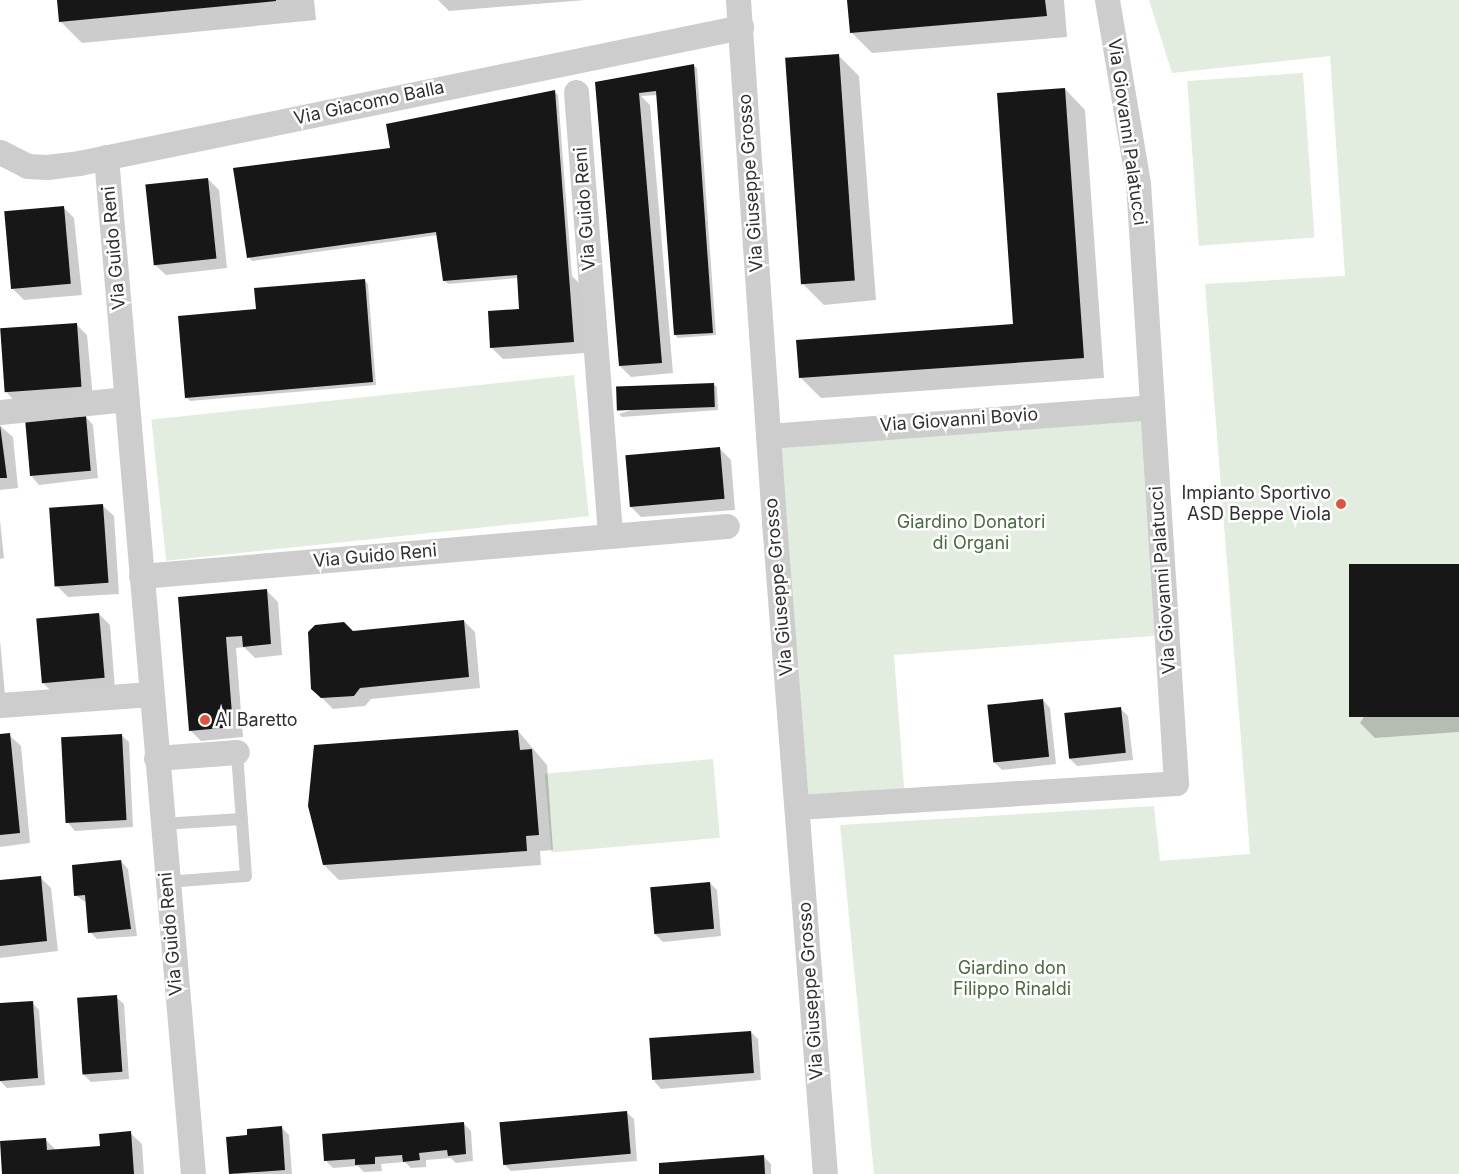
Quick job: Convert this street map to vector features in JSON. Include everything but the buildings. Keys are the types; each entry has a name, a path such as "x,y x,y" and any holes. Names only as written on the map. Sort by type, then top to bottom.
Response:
{"street":[{"name":"Via Giuseppe Grosso","path":"738,0 768,436 825,1174"},
{"name":"Via Giovanni Palatucci","path":"797,807 1176,783 1138,182 1107,0"},
{"name":"Via Giacomo Balla","path":"0,152 27,166 47,167 106,157 740,27"},
{"name":"Via Guido Reni","path":"576,92 610,536"},
{"name":"Via Guido Reni","path":"106,157 192,1174"},
{"path":"0,412 126,399"},
{"name":"Via Giovanni Bovio","path":"768,436 1151,407"},
{"name":"Via Guido Reni","path":"141,576 727,526"},
{"path":"0,705 151,694"},
{"path":"156,758 238,752"}],"lane":[{"path":"166,882 246,876 238,752"},
{"path":"162,824 242,819"}],"green space":[{"name":"Impianto Sportivo ASD Beppe Viola","path":"1149,0 1459,0 1459,1174 874,1174 840,825 1154,806 1160,861 1250,854 1205,284 1345,276 1330,56 1172,73"},
{"path":"1303,73 1315,238 1199,246 1187,81"},
{"path":"574,375 589,516 166,561 151,419"},
{"name":"Giardino Donatori di Organi","path":"1150,407 1166,635 894,655 905,800 797,807 766,436"},
{"path":"713,759 720,838 552,852 545,774"}],"place":[{"name":"Impianto Sportivo ASD Beppe Viola","path":"1341,504"},
{"name":"Al Baretto","path":"205,720"}],"park label":[{"name":"Giardino don Filippo Rinaldi","path":"1012,980"}]}
